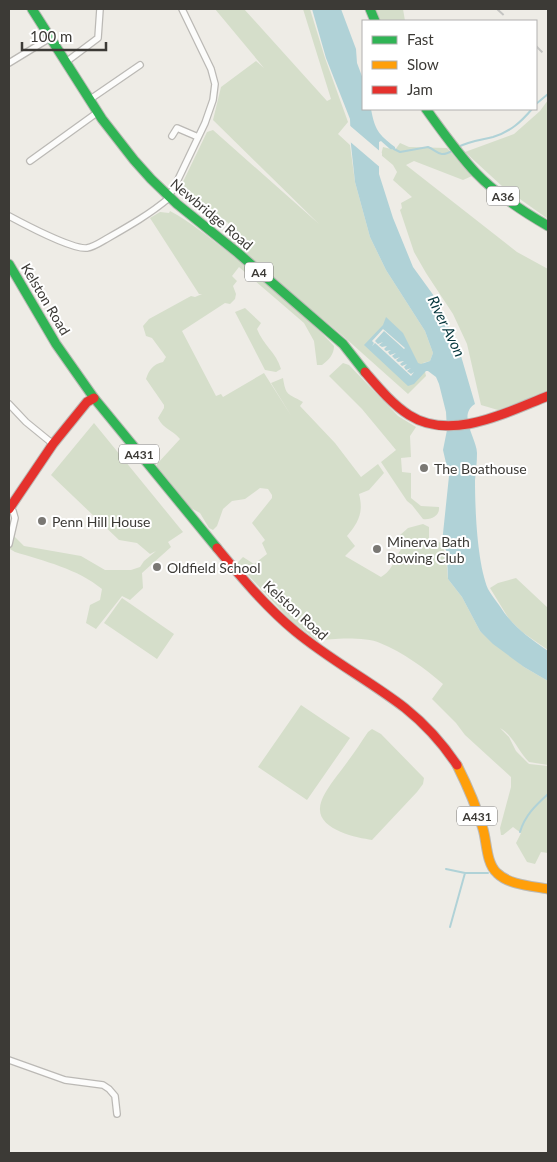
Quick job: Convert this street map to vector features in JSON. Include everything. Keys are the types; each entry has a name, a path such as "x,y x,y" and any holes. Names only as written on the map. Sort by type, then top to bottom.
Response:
{"main road":[{"name":"Newbridge Road","path":"32,9 98,112 136,163 168,197 222,240 343,344 354,361 402,411 420,421 445,425 483,421 548,396"},
{"name":"A36","path":"427,110 449,141 478,174 500,194 548,226"},
{"name":"Kelston Road","path":"9,264 56,344 94,398 233,568 260,597 310,643 406,710 438,740 456,764 462,777 482,829 489,858 496,873 510,881 548,889"},
{"path":"9,509 53,444 87,402 94,398"}],"street":[{"path":"66,62 98,38 100,9"},
{"path":"9,216 25,225 74,245 87,248 96,245 134,223 168,197 173,190 210,108 215,79 182,9"},
{"path":"9,63 50,38"},
{"path":"90,100 140,65"},
{"path":"30,161 98,112"},
{"path":"172,136 175,126 198,137"},
{"path":"9,404 26,422 53,444"},
{"path":"9,509 13,511 15,518 9,544"},
{"path":"9,1060 65,1080 103,1085 115,1096 117,1114"}],"green space":[{"path":"215,9 244,9 327,101 331,99 303,9 310,9 348,122 338,134 350,145 355,182 370,237 386,270 425,331 433,353 430,361 423,363 426,376 408,394 343,336 228,240 227,233 231,229 228,223 225,220 218,219 181,186 207,132 213,130 319,224 213,120 221,87 256,61 264,68"},
{"path":"374,9 403,9 405,20 380,20"},
{"path":"548,100 548,219 503,187 465,152 514,134 540,111"},
{"path":"400,143 409,147 447,148 472,176 463,180 414,161 406,165 517,252 548,269 548,391 498,410 481,405 467,344 453,314 414,252 400,210 402,208 401,203 412,197 393,180 397,172 393,165 381,155 383,147 395,150"},
{"path":"170,211 199,230 255,273 334,346 329,359 322,365 317,365 314,341 304,323 239,267 232,276 237,281 233,286 236,294 235,299 230,304 225,303 182,331 216,396 221,394 223,397 264,373 292,417 271,383 283,378 286,391 303,402 300,406 335,443 361,477 378,464 384,473 369,490 359,494 361,507 359,517 347,536 355,546 345,556 381,577 391,567 402,548 399,536 408,528 423,524 429,527 429,539 442,543 448,579 462,597 480,631 524,667 548,681 548,765 529,762 505,731 500,728 509,737 516,751 529,764 548,766 548,853 541,852 535,864 527,862 516,843 521,833 513,827 501,835 500,828 511,787 511,777 465,735 432,699 443,684 413,661 380,643 349,639 318,641 290,620 237,563 243,557 254,564 267,554 262,543 265,540 252,523 272,498 268,489 260,488 245,499 232,501 223,509 217,526 213,530 209,528 200,513 183,502 169,481 157,469 157,464 180,439 163,425 158,418 164,405 146,379 152,368 163,362 166,357 152,338 146,336 143,326 149,319 191,296 195,297 202,294 199,294 150,218 160,212 169,213"},
{"path":"245,308 261,323 257,329 281,369 276,372 265,370 235,312"},
{"path":"343,363 349,365 398,416 416,427 410,436 411,457 401,458 402,472 411,473 411,498 421,506 439,507 438,513 434,517 423,519 407,501 381,462 396,450 362,409 329,376"},
{"path":"94,423 183,532 168,542 171,547 142,573 143,588 130,600 122,596 96,629 86,623 90,605 100,600 102,589 72,571 15,552 10,549 9,545 13,535 24,546 81,556 105,570 131,570 140,567 156,551 150,554 137,543 119,540 51,475"},
{"path":"516,578 548,608 548,650 522,632 509,619 490,588 498,583"},
{"path":"122,598 174,634 157,659 104,623"},
{"path":"301,705 350,738 307,800 258,767"},
{"path":"372,729 381,734 424,778 423,784 417,792 372,840 348,835 332,827 321,816 320,808 327,790"}],"water":[{"name":"River Avon","path":"312,9 341,9 356,49 357,63 362,76 362,110 371,110 378,131 395,147 395,150 390,149 381,141 379,142 379,174 393,218 413,267 434,296 459,349 475,404 470,409 468,421 477,453 475,480 476,520 484,578 488,589 515,625 548,651 548,681 524,667 493,644 480,631 462,597 448,579 447,558 445,554 447,552 442,543 449,476 443,450 447,430 446,412 436,377 426,371 414,384 408,386 364,345 383,325 386,317 403,333 418,363 430,361 433,353 425,331 386,270 370,237 355,182 350,119 326,58"}],"pier":[{"path":"348,124 382,153 382,169 348,140"},
{"path":"383,329 405,348 384,331 375,341 378,344 383,342 379,345 382,347 387,346 384,349 386,351 391,350 388,352 390,355 396,353 392,356 395,359 400,357 396,360 398,362 404,361 400,364 402,366 407,364 404,367 406,370 411,368 407,371 411,374 414,372 411,376 375,343 372,346 374,343 372,341"}],"waterway":[{"path":"537,103 548,94"},
{"path":"458,147 505,132 531,110"},
{"path":"394,149 400,152 428,147 441,154 452,151"},
{"path":"520,832 528,815 548,794"},
{"path":"446,869 465,873"},
{"path":"450,927 465,873 488,873"}],"railway":[{"path":"497,9 509,20"},
{"path":"537,47 548,58"}],"traffic: fast":[{"path":"32,9 102,119 151,179 177,204 238,253 343,344 365,372"},
{"path":"370,9 375,20"},
{"path":"427,110 456,150 484,181 510,202 548,226"},
{"path":"9,264 56,344 94,398 217,548"}],"traffic: slow":[{"path":"457,765 478,813 493,869 502,877 514,883 548,889"}],"traffic: jam":[{"path":"365,372 391,401 403,411 425,423 443,426 479,422 548,396"},
{"path":"9,509 53,444 87,402 94,398"},
{"path":"217,548 284,622 308,642 405,708 446,749 457,765"}],"place":[{"name":"The Boathouse","path":"424,468"},
{"name":"Penn Hill House","path":"42,521"},
{"name":"Minerva Bath Rowing Club","path":"377,549"},
{"name":"Oldfield School","path":"157,567"}]}
